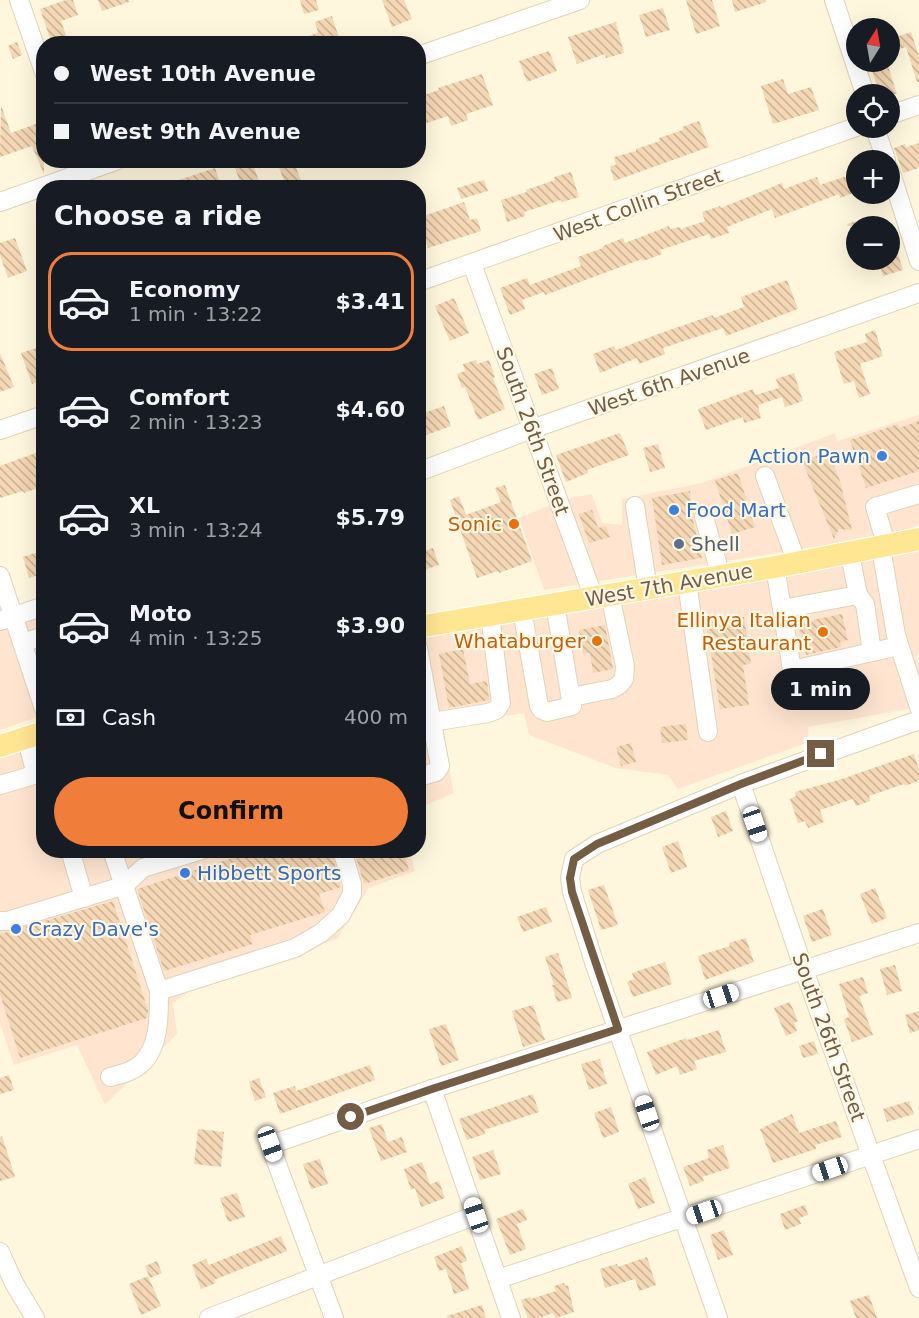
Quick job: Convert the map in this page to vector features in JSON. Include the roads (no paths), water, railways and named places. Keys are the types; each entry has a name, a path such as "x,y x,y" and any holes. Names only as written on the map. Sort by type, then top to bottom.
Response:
{"main road":[{"name":"West 7th Avenue","path":"426,626 884,547 918,544"},
{"path":"0,746 35,735"}],"street":[{"path":"19,0 36,49"},
{"path":"426,53 580,0"},
{"path":"834,0 862,84"},
{"path":"900,112 919,105"},
{"name":"West Collin Street","path":"426,279 846,131"},
{"path":"62,180 96,168"},
{"path":"0,202 36,189"},
{"path":"900,201 919,261"},
{"name":"South 26th Street","path":"472,264 532,429 602,597 625,666 624,680 619,685 612,689 572,697"},
{"name":"West 6th Avenue","path":"426,469 532,429 919,293"},
{"path":"0,430 36,418"},
{"path":"765,476 786,565 782,609 792,670 899,646"},
{"path":"918,500 875,507 884,547 899,646 919,707"},
{"path":"635,506 648,589"},
{"path":"704,517 721,576"},
{"path":"850,554 858,595 865,604 872,652"},
{"path":"0,576 7,619 22,643 36,685"},
{"path":"687,582 708,732"},
{"path":"782,609 858,595"},
{"path":"522,610 539,706 547,712 569,708 572,705 572,697 555,604"},
{"path":"7,619 36,609"},
{"path":"429,732 496,710 501,703 490,615"},
{"path":"22,643 36,639"},
{"path":"426,709 429,732 440,770 426,774"},
{"path":"718,1318 572,892 571,868 574,859 597,844 741,784 919,720"},
{"path":"0,785 36,776"},
{"name":"South 26th Street","path":"741,784 804,970 919,1288"},
{"path":"72,858 84,898"},
{"path":"110,1077 130,1071 142,1063 152,1047 159,1022 159,991 115,858"},
{"path":"0,921 8,921 123,885 143,868 176,858"},
{"path":"159,991 295,948 321,933 341,915 352,894 352,884 344,858"},
{"path":"334,1318 270,1144 432,1089 919,933"},
{"path":"432,1089 511,1318"},
{"path":"498,1280 919,1139"},
{"path":"209,1318 476,1215"},
{"path":"1,1255 35,1318"}],"place":[{"name":"Action Pawn","path":"882,456"},
{"name":"Food Mart","path":"674,510"},
{"name":"Sonic","path":"514,524"},
{"name":"Shell","path":"679,544"},
{"name":"Ellinya Italian Restaurant","path":"823,632"},
{"name":"Whataburger","path":"597,641"},
{"name":"Hibbett Sports","path":"185,873"},
{"name":"Crazy Dave's","path":"16,929"}]}
